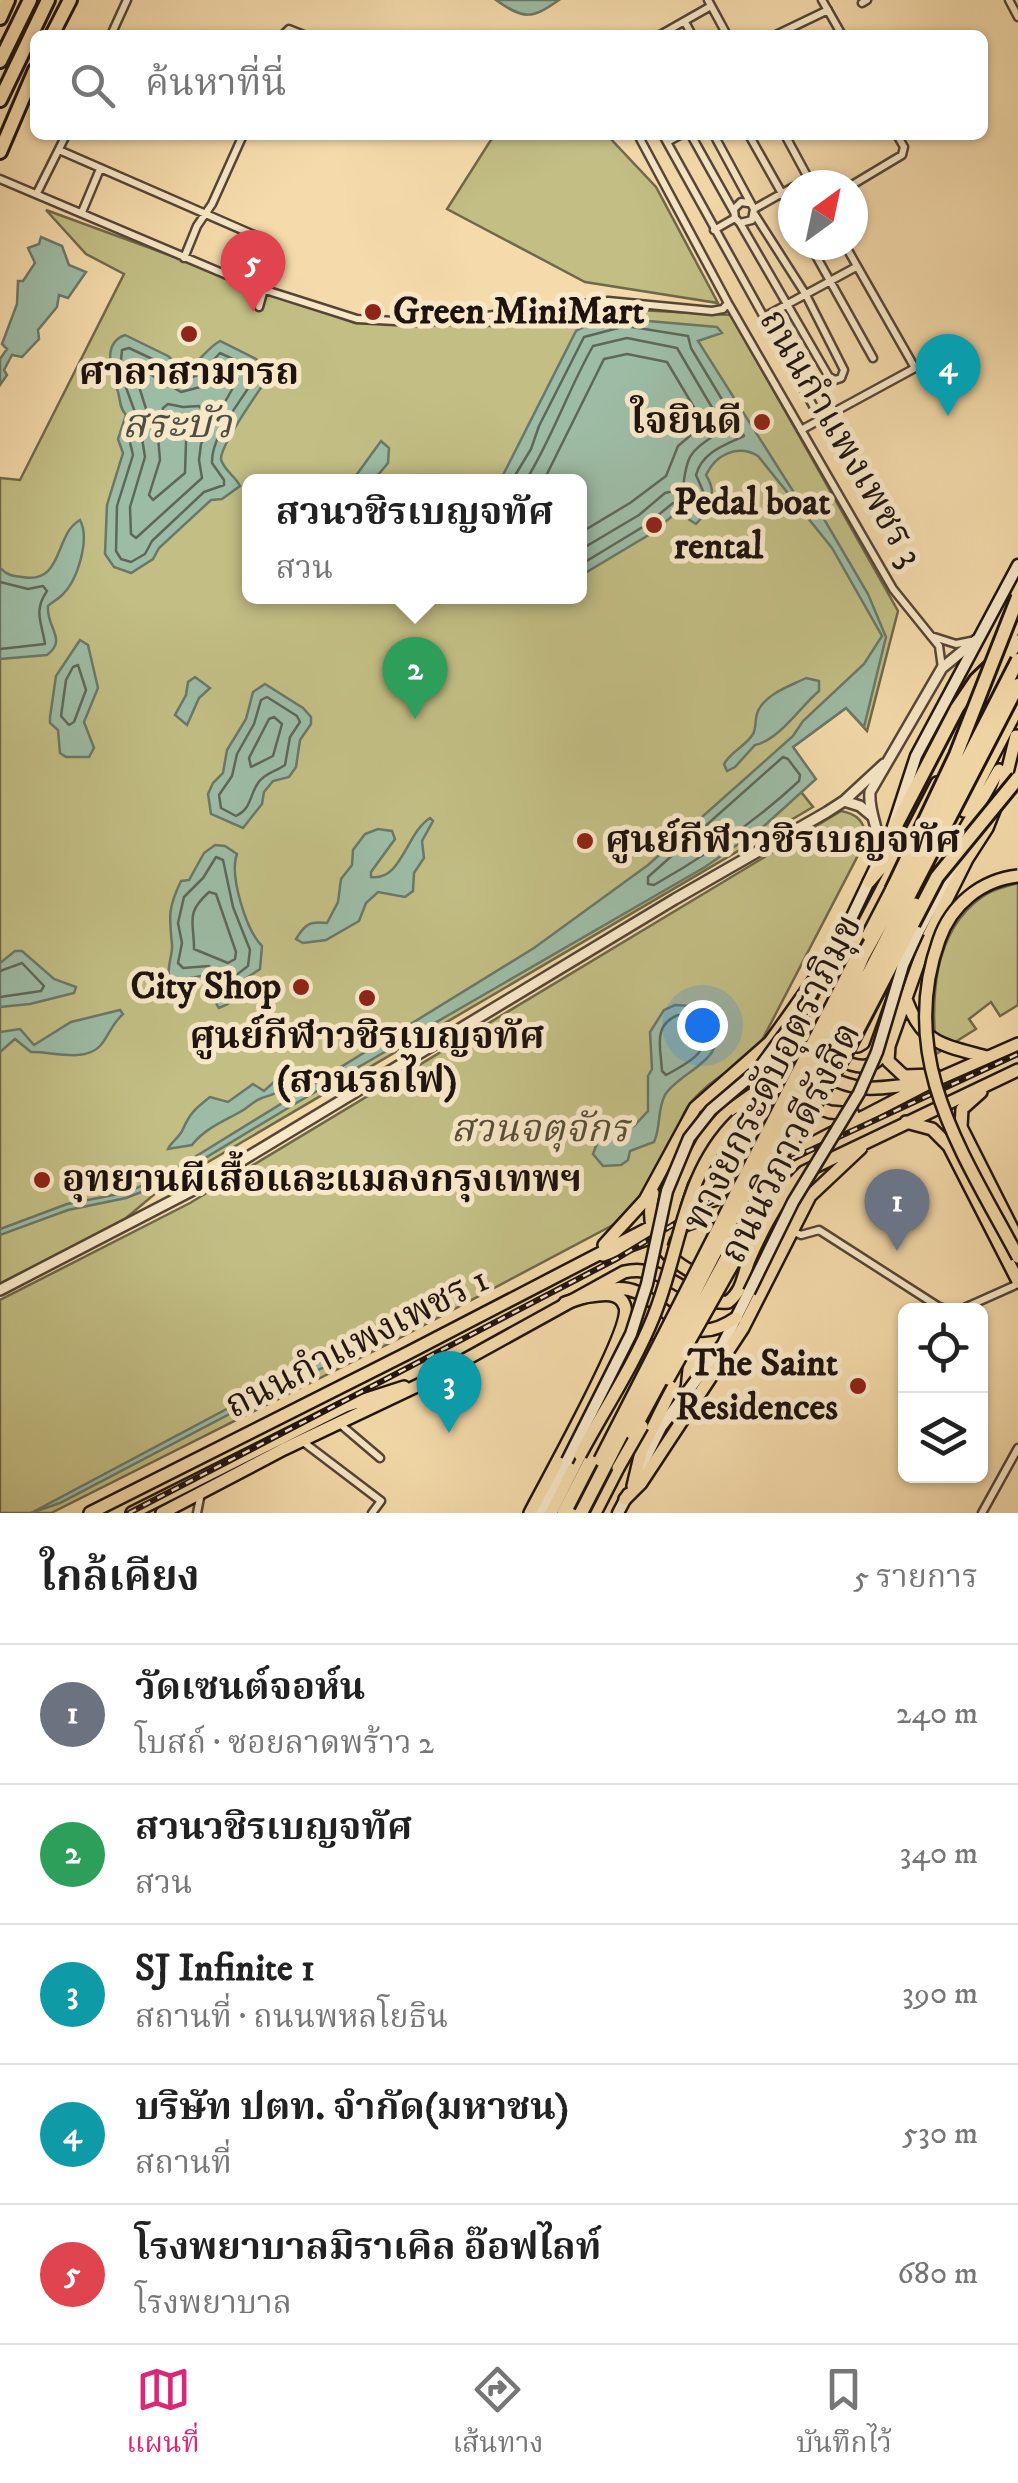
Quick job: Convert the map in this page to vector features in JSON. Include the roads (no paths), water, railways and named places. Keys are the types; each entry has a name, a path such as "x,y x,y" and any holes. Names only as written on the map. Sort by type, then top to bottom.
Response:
{"highway":[{"path":"0,61 30,0"},
{"path":"34,30 48,0"},
{"path":"55,30 70,0"},
{"path":"0,18 3,1"},
{"path":"0,100 30,38"},
{"path":"0,132 30,78"},
{"path":"0,152 30,81"},
{"path":"863,956 956,754 1018,597"},
{"path":"890,839 957,708 976,680 1002,656 1018,619"},
{"name":"ทางยกระดับอุตราภิมุข","path":"582,1513 840,1009 863,956 1018,660"},
{"name":"ทางยกระดับอุตราภิมุข","path":"593,1513 778,1162 812,1083 1018,685"},
{"path":"778,1162 845,1054 937,877 1018,778"}],"main road":[{"name":"ถนนวิภาวดีรังสิต","path":"540,1513 630,1334 647,1284 667,1191 688,1138 724,1097 757,1072 805,1006 890,839 916,756 1018,565"},
{"name":"ถนนวิภาวดีรังสิต","path":"572,1513 1018,640"},
{"path":"816,1046 811,1032 817,1014 906,839 1002,662 1018,640"},
{"name":"ถนนวิภาวดีรังสิต","path":"593,1513 735,1260 1018,708"},
{"name":"ถนนวิภาวดีรังสิต","path":"618,1513 661,1427 723,1344 793,1202 859,1093 877,1052 903,965 984,808 1017,734"},
{"path":"949,1074 904,1076 888,1061 888,1046 927,939 967,859 988,828 1017,734"},
{"path":"817,1014 822,1033 848,1046 864,1043 887,974 971,813 1000,770"},
{"path":"967,859 984,808"},
{"path":"869,882 906,839"},
{"path":"1018,876 985,886 954,912 941,934 932,962 925,1010 928,1062 947,1122 1018,1257"},
{"path":"588,1257 628,1222 656,1184 681,1130 706,1097 770,1042 838,944"},
{"path":"904,994 916,1024 931,1040 987,1058"},
{"path":"657,1235 691,1158 706,1136 786,1064 800,1043 816,1046 858,1069 876,1062 888,1046"},
{"path":"668,1216 870,1112 1017,1044"},
{"path":"681,1130 684,1143 694,1144 720,1114 786,1064 860,1090 927,1084"},
{"path":"642,1270 664,1275 706,1299 722,1303 735,1297 748,1262 795,1181 816,1165 1018,1070"},
{"path":"996,1080 962,1109 961,1127 1018,1240"},
{"path":"551,1513 654,1314 700,1168 716,1143 737,1120 777,1096 840,1114 870,1112"},
{"path":"906,1122 932,1129 943,1138 1018,1283"},
{"path":"776,1211 810,1196 873,1138"},
{"path":"954,1157 960,1147 971,1150"},
{"path":"656,1184 657,1235 676,1262 695,1274"},
{"name":"ถนนกำแพงเพชร 1","path":"90,1513 406,1354 588,1257 750,1200 772,1193 785,1194"},
{"path":"785,1194 796,1204"},
{"path":"626,1499 641,1483 716,1371 810,1196"},
{"path":"794,1227 796,1204"},
{"path":"719,1214 734,1210 750,1214 760,1239"},
{"path":"166,1512 302,1440 423,1383 615,1276 642,1270 695,1274 724,1282 748,1262"},
{"path":"565,1303 619,1287 635,1290 682,1324 700,1331 718,1330 736,1318"},
{"path":"530,1513 614,1350 626,1316 625,1306 610,1294 584,1298"},
{"path":"614,1350 634,1336 660,1344 668,1350 677,1370 674,1384 640,1452 632,1486"},
{"path":"563,1513 641,1360 647,1350 660,1344"},
{"path":"132,1513 345,1406 384,1391 423,1383"}],"street":[{"path":"113,30 127,0"},
{"path":"822,0 839,30"},
{"path":"1009,0 1018,17"},
{"path":"669,30 709,3 725,30"},
{"path":"786,30 828,10"},
{"path":"684,22 689,30"},
{"path":"37,193 64,140"},
{"path":"184,258 241,140"},
{"name":"ถนนกำแพงเพชร 3","path":"641,140 728,303 893,589 942,654 942,668"},
{"path":"666,140 816,411"},
{"path":"693,140 828,376 834,380 841,378 844,370 806,295 752,209 717,140"},
{"path":"753,140 778,185"},
{"path":"788,140 804,170"},
{"path":"868,175 902,155 904,148 900,140"},
{"path":"59,150 270,242"},
{"path":"82,212 100,169"},
{"path":"0,178 184,258 344,316 402,322 456,320 597,302 704,311 718,310 728,303"},
{"path":"736,217 748,223 752,209 778,194"},
{"path":"736,217 738,204 752,209"},
{"path":"714,230 736,217"},
{"path":"818,260 873,358"},
{"path":"801,430 915,368 852,260"},
{"path":"764,317 856,267"},
{"path":"259,307 264,290"},
{"path":"930,635 963,644 981,634"},
{"path":"880,860 881,835 870,792 942,668 981,634"},
{"path":"0,1290 207,1182 675,898 844,802 884,764"},
{"path":"844,802 860,806 874,818"},
{"path":"794,1227 801,1235 819,1230 933,1303"},
{"path":"977,1303 1018,1283"},
{"path":"339,1423 380,1458"},
{"path":"302,1440 381,1501 372,1513"},
{"path":"982,1513 1018,1448"},
{"path":"197,1513 201,1492"}],"water":[{"path":"496,0 559,0 528,15"},
{"path":"41,237 62,246 69,265 86,272 68,298 59,295 57,307 38,330 39,339 22,357 12,355 0,385 0,359 7,349 2,344 17,304 18,281 23,281 35,263 28,248 39,244"},
{"path":"625,315 717,327 722,333 698,341 805,510 821,499 828,516 824,519 868,594 886,637 864,727 846,708 793,747 816,779 763,827 705,867 162,1184 126,1198 68,1210 0,1235 0,1229 67,1204 124,1193 159,1179 534,948 648,865 793,736 803,721 864,664 882,636 832,548 758,456 735,451 716,461 706,475 712,488 711,501 696,524 677,512 652,533 587,572 587,474 504,474 576,331 593,322"},
{"name":"สระบัว","path":"125,335 168,356 184,370 220,341 256,359 266,368 267,379 222,452 222,462 240,486 222,499 211,500 159,548 153,559 131,573 114,567 105,554 107,505 123,453 118,439 126,415 113,377 110,352 117,339"},
{"path":"381,441 389,448 388,463 379,474 357,474"},
{"path":"80,520 84,538 77,570 67,589 48,606 56,644 47,655 0,659 0,568 18,577 45,573"},
{"path":"80,640 88,645 98,688 84,722 94,748 89,757 66,757 60,753 58,730 50,723 50,717 56,676"},
{"path":"195,677 210,688 199,698 187,725 175,715 188,682"},
{"path":"806,678 819,681 819,691 781,730 755,745 727,771 724,764 753,734 763,703"},
{"path":"265,684 303,708 311,717 311,724 300,740 296,767 289,777 273,781 264,792 262,804 243,828 211,814 208,794 223,773 227,750 246,719 253,692"},
{"path":"430,818 433,821 422,841 424,858 414,873 413,891 405,897 378,892 366,903 359,921 326,940 303,943 296,939 308,925 327,923 338,902 341,879 352,865 353,850 365,834 378,829 392,831 395,839 371,872 371,877 381,876 397,864"},
{"path":"215,845 237,854 235,875 240,902 262,946 260,969 242,981 228,1004 219,1008 206,975 174,981 169,976 170,912 174,898 181,881 189,880 204,853"},
{"path":"15,951 22,951 54,979 76,987 74,993 0,1007 0,963"},
{"path":"675,1005 703,1013 716,1034 715,1045 702,1063 665,1095 654,1142 630,1151 628,1160 621,1165 603,1166 593,1154 600,1136 634,1126 648,1111 650,1032 664,1010"},
{"path":"120,1010 123,1014 100,1046 85,1054 31,1052 15,1039 0,1052 0,1032 20,1029 34,1045 71,1022"},
{"path":"282,1081 285,1088 214,1126 192,1145 168,1149 191,1115 210,1097 228,1102 253,1084 264,1091 274,1082"},
{"path":"387,1330 388,1338 283,1386 60,1503 31,1513 283,1379"}],"railway":[{"path":"129,1513 618,1258 750,1178 1018,1054"}],"place":[{"name":"โรงพยาบาลมิราเคิล อ๊อฟไลท์","path":"253,312"},
{"name":"Green MiniMart","path":"373,312"},
{"name":"ศาลาสามารถ","path":"189,334"},
{"name":"บริษัท ปตท. จำกัด(มหาชน)","path":"948,416"},
{"name":"ใจยินดี","path":"762,422"},
{"name":"Pedal boat rental","path":"654,525"},
{"name":"สวนวชิรเบญจทัศ","path":"415,719"},
{"name":"ศูนย์กีฬาวชิรเบญจทัศ","path":"585,841"},
{"name":"City Shop","path":"301,987"},
{"name":"ศูนย์กีฬาวชิรเบญจทัศ (สวนรถไฟ)","path":"367,998"},
{"name":"อุทยานผีเสื้อและแมลงกรุงเทพฯ","path":"42,1180"},
{"name":"วัดเซนต์จอห์น","path":"897,1251"},
{"name":"The Saint Residences","path":"858,1386"},
{"name":"SJ Infinite 1","path":"449,1433"}],"park label":[{"name":"สวนจตุจักร","path":"540,1130"}]}
